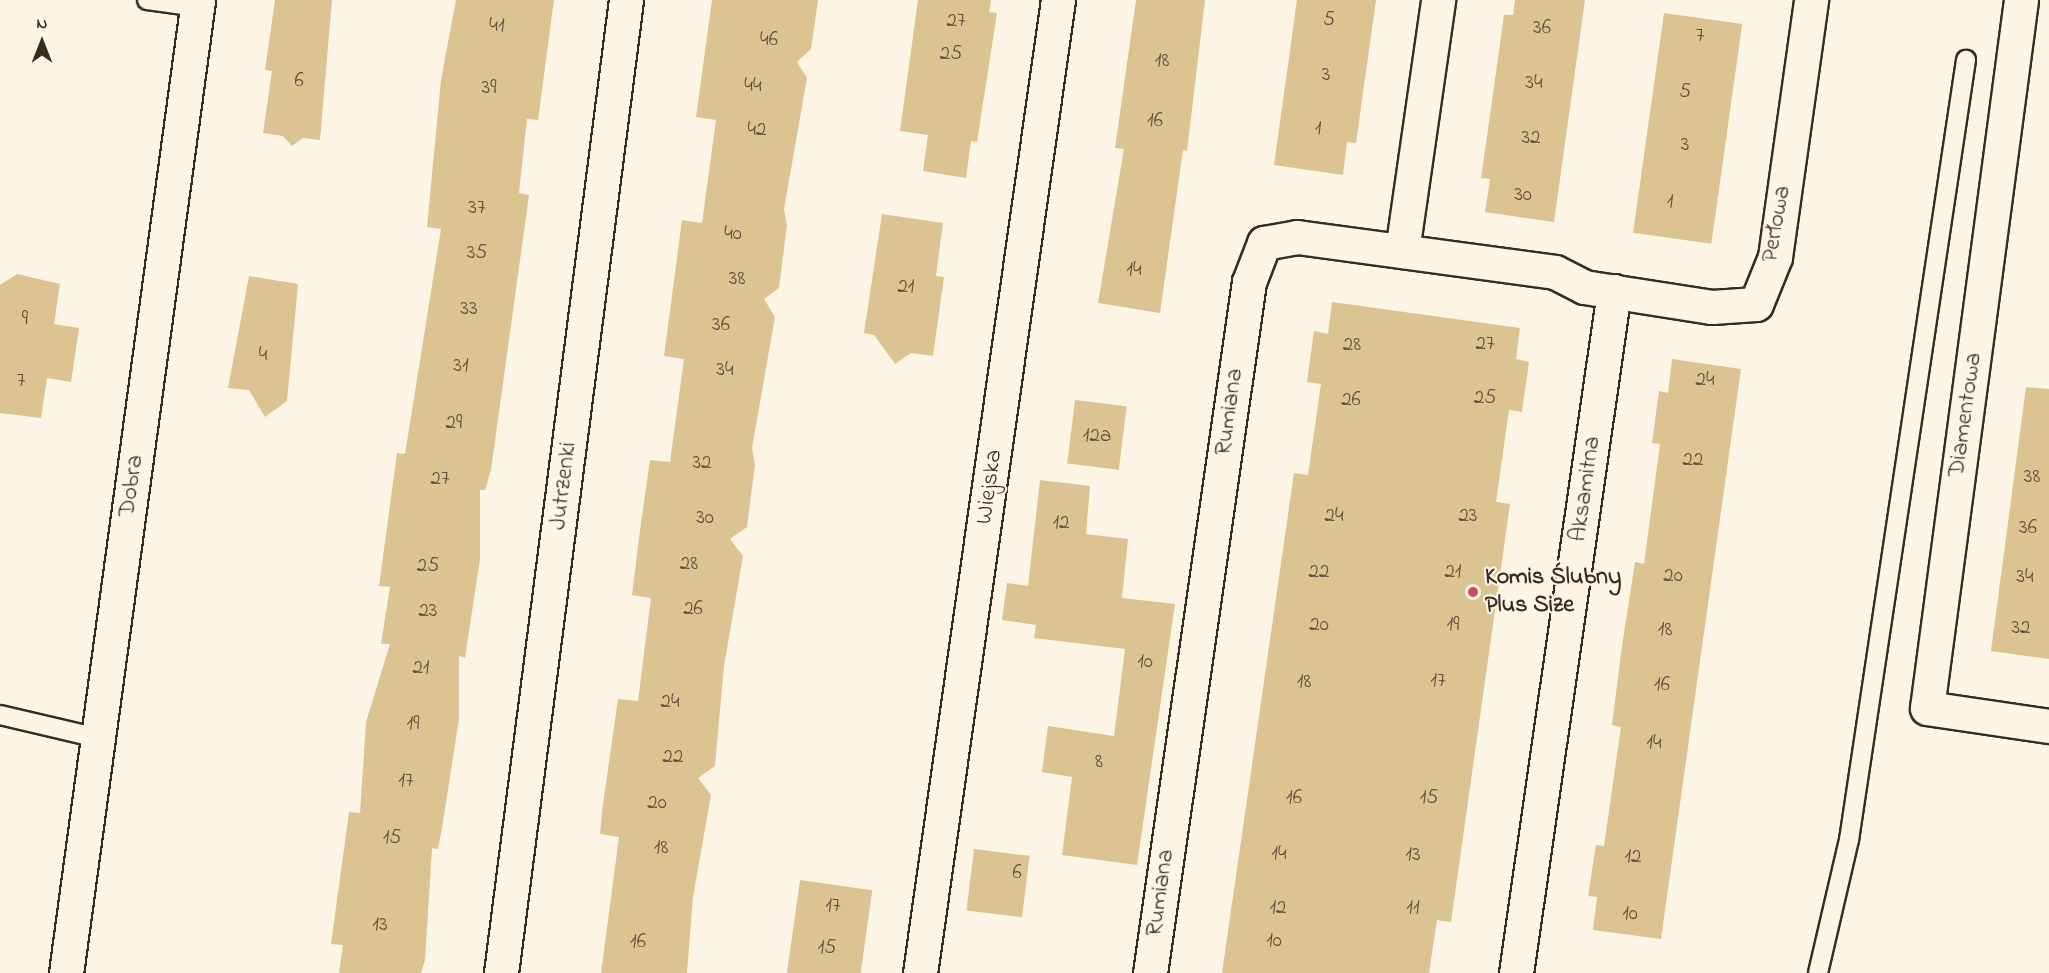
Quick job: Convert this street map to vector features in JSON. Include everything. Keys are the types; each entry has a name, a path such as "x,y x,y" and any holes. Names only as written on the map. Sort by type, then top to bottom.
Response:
{"street":[{"name":"Jutrzenki","path":"501,973 626,0"},
{"name":"Wiejska","path":"920,973 1058,0"},
{"path":"1438,0 1402,251 1555,272 1584,287 1614,291"},
{"name":"Perłowa","path":"1614,291 1712,307 1756,303 1775,257 1811,0"},
{"name":"Diamentowa","path":"2021,0 1927,708 2049,726"},
{"name":"Dobra","path":"66,973 197,4"},
{"name":"Rumiana","path":"1150,973 1249,282 1264,243 1297,237 1402,251"},
{"name":"Aksamitna","path":"1516,973 1614,291"}],"lane":[{"path":"147,0 197,4"},
{"path":"1818,973 1849,840 1966,60"},
{"path":"0,715 98,738"}],"building":[{"path":"275,0 332,0 320,140 303,138 292,146 283,136 263,133 272,71 265,70"},
{"path":"456,0 554,0 538,120 527,119 519,193 529,195 491,470 485,490 480,490 480,559 465,658 459,656 459,719 442,828 438,849 432,848 425,960 421,973 339,973 343,945 331,944 349,812 360,813 366,722 390,644 381,644 390,587 379,586 397,453 405,454 441,229 427,227 441,80"},
{"path":"712,0 818,0 811,49 797,62 807,78 784,209 787,225 779,288 764,299 775,317 752,448 755,465 747,527 730,539 743,556 724,666 715,766 698,778 711,795 693,897 687,973 601,973 619,837 600,834 602,811 618,699 638,701 651,598 632,595 639,538 650,460 670,462 684,359 664,356 682,220 702,223 716,120 696,117"},
{"path":"918,0 991,0 989,12 997,13 977,142 971,141 966,178 923,171 928,135 900,131"},
{"path":"1136,0 1205,0 1187,151 1183,150 1160,313 1098,303 1124,149 1115,148"},
{"path":"1297,0 1376,0 1356,143 1347,142 1343,175 1274,165"},
{"path":"1515,0 1585,0 1554,222 1485,212 1490,179 1481,178 1504,15 1513,15"},
{"path":"1664,13 1742,24 1711,244 1633,233"},
{"path":"882,214 943,223 936,276 944,277 933,356 911,353 895,364 874,335 864,333"},
{"path":"17,274 60,284 54,324 79,328 71,382 47,378 41,418 0,413 0,285"},
{"path":"249,276 298,284 287,401 265,417 249,390 228,388"},
{"path":"1332,302 1520,328 1516,359 1529,362 1522,412 1509,410 1496,502 1510,504 1451,922 1437,920 1429,973 1222,973 1294,473 1308,475 1321,384 1307,382 1314,331 1328,334"},
{"path":"1672,359 1741,369 1661,939 1593,930 1597,897 1588,896 1596,845 1604,846 1621,727 1612,725 1622,646 1635,562 1644,564 1660,444 1652,443 1659,391 1668,393"},
{"path":"2026,387 2049,389 2049,659 1991,651"},
{"path":"1075,400 1127,406 1119,470 1067,464"},
{"path":"1040,480 1090,486 1086,534 1128,539 1122,598 1175,604 1137,865 1062,855 1072,777 1042,772 1048,726 1114,736 1125,649 1034,638 1036,625 1002,620 1007,583 1028,586"},
{"path":"974,849 1030,856 1022,917 966,911"},
{"path":"800,880 872,890 861,973 787,973"}],"place":[{"name":"Komis Ślubny Plus Size","path":"1473,592"}]}
